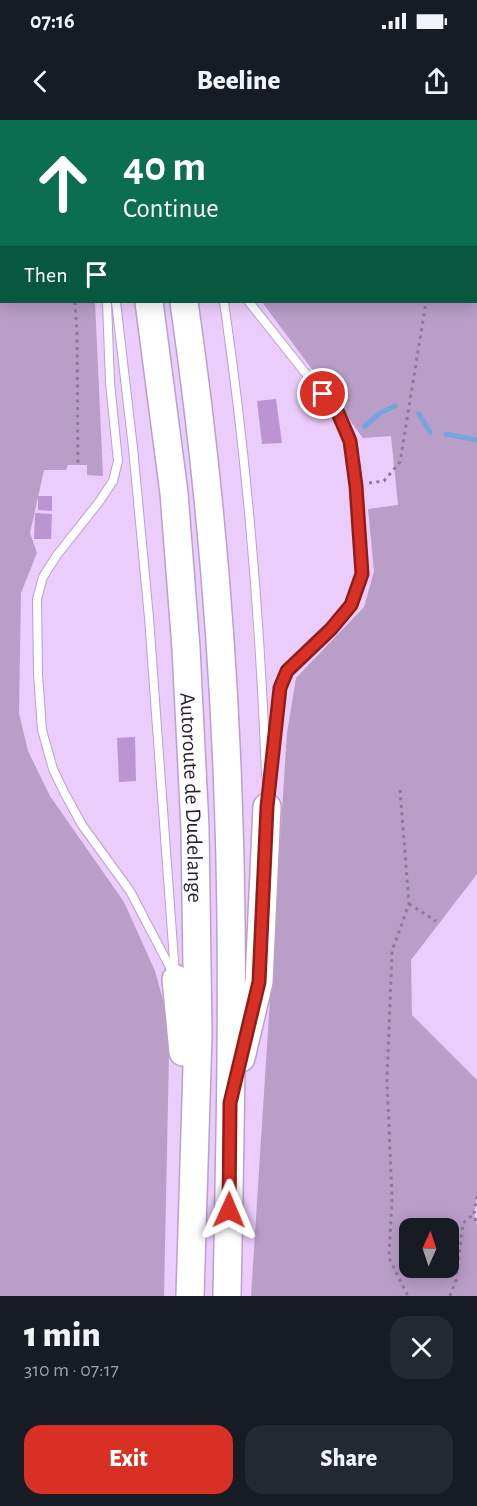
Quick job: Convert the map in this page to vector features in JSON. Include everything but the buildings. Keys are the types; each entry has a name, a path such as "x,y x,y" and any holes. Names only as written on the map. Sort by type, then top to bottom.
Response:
{"highway":[{"name":"Autoroute de Dudelange","path":"149,303 174,493 186,648 195,862 198,1035 190,1296"},
{"name":"Autoroute de Dudelange","path":"184,303 208,491 223,682 229,825 230,1103 227,1296"},
{"path":"230,1103 259,982 267,807"},
{"path":"176,979 179,1022 194,1133"}],"lane":[{"path":"107,303 110,383 118,461 112,481 99,502 57,555 43,577 37,599 38,674 42,730 53,769 64,792 82,825 130,891 176,979"},
{"path":"116,303 149,618 176,979"},
{"path":"224,303 240,417 256,575 262,657 267,807"},
{"path":"250,303 338,413 350,441 356,486 362,574 351,605 282,679 277,704 267,807"}],"path":[{"path":"75,303 78,465"},
{"path":"356,486 384,481 400,462 426,303"},
{"path":"400,790 409,904 392,951 387,1080 392,1198 389,1258 408,1296"},
{"path":"409,904 436,921"},
{"path":"477,1196 474,1215 477,1225"},
{"path":"450,1296 456,1280 463,1223 474,1215"}],"shaded area":[{"path":"0,303 95,303 103,476 87,475 87,465 68,465 66,470 44,470 30,533 37,553 21,593 19,713 28,751 50,796 124,902 155,971 166,1011 169,1053 164,1296 0,1296"},
{"path":"263,303 477,303 477,874 411,960 412,1015 477,1080 477,1196 474,1214 477,1225 477,1296 251,1296 287,733 296,678 364,607 374,571 368,509 398,505 391,436 363,438"}],"waterway":[{"path":"365,426 380,413 395,406"},
{"path":"419,414 430,432"},
{"path":"446,434 477,440"}],"route":[{"path":"229,1210 230,1103 259,982 267,807 280,688 287,671 331,629 351,605 362,574 356,486 350,441 338,413 323,394"}]}
